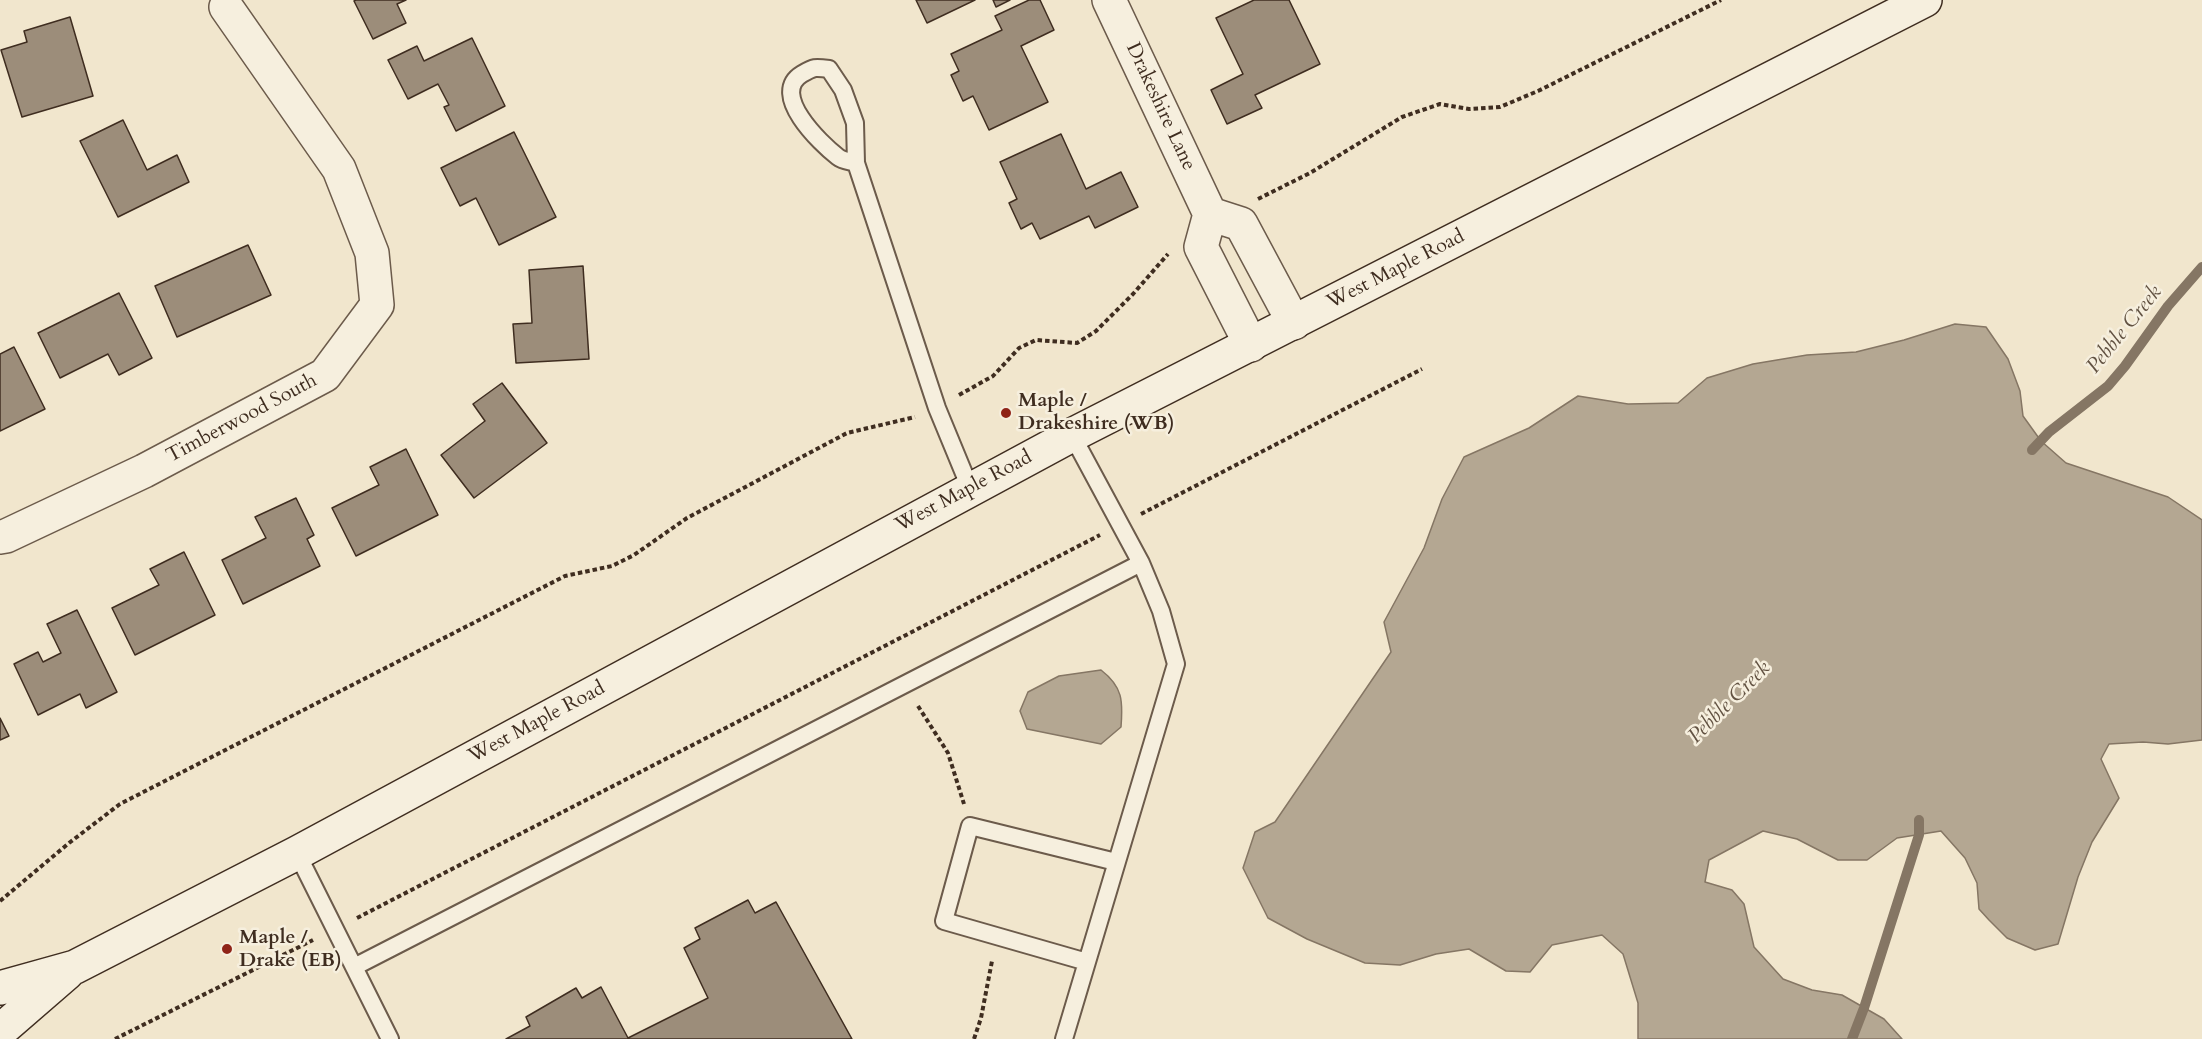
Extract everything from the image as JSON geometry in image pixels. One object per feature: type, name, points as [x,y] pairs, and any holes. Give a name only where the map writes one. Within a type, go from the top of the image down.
[{"type":"main road","name":"Drakeshire Lane","points":[[1109,0],[1210,214]]},
{"type":"main road","name":"West Maple Road","points":[[0,988],[75,966],[297,853],[970,488],[1925,0]]},
{"type":"main road","name":"Timberwood South","points":[[0,537],[144,471],[325,375],[377,305],[372,253],[339,169],[226,7]]},
{"type":"main road","points":[[1251,345],[1201,247],[1210,214],[1240,225],[1294,323]]},
{"type":"main road","name":"West Maple Road","points":[[0,1030],[75,966]]},
{"type":"lane","points":[[856,163],[840,159],[812,132],[793,106],[790,90],[798,76],[814,67],[829,69],[843,90],[855,123],[856,163],[937,408],[970,488]]},
{"type":"lane","points":[[1064,1039],[1176,664],[1161,610],[1141,563],[1072,435]]},
{"type":"lane","points":[[354,968],[1141,563]]},
{"type":"lane","points":[[1087,962],[944,921],[970,826],[1116,862]]},
{"type":"lane","points":[[297,853],[390,1039]]},
{"type":"path","points":[[1253,201],[1310,173],[1402,117],[1440,104],[1469,109],[1500,107],[1538,91],[1721,0]]},
{"type":"path","points":[[0,901],[120,804],[565,576],[612,566],[634,555],[687,518],[847,433],[908,420],[937,408],[993,376],[1019,348],[1036,339],[1077,343],[1096,331],[1133,294],[1174,247]]},
{"type":"path","points":[[115,1039],[334,929],[1422,369]]},
{"type":"path","points":[[908,683],[915,701],[948,753],[957,776],[970,826]]},
{"type":"path","points":[[974,1039],[990,979],[996,936]]},
{"type":"water","points":[[1955,324],[1986,327],[2008,359],[2020,391],[2023,416],[2041,441],[2066,463],[2168,497],[2202,520],[2202,740],[2168,744],[2143,742],[2109,744],[2101,759],[2119,798],[2092,842],[2078,877],[2058,944],[2035,950],[2007,938],[1979,909],[1977,883],[1965,858],[1941,831],[1897,838],[1867,860],[1838,860],[1797,839],[1763,831],[1709,860],[1705,882],[1732,890],[1744,904],[1754,947],[1783,979],[1812,990],[1842,995],[1884,1019],[1902,1039],[1638,1039],[1638,1003],[1623,954],[1602,935],[1552,945],[1530,972],[1506,971],[1469,949],[1436,954],[1400,965],[1365,963],[1307,939],[1268,918],[1243,868],[1255,832],[1275,822],[1391,652],[1384,622],[1424,548],[1442,499],[1464,457],[1529,428],[1578,396],[1628,404],[1678,403],[1707,378],[1753,364],[1807,355],[1856,352]]},
{"type":"water","points":[[1101,670],[1118,689],[1122,710],[1121,727],[1101,744],[1027,729],[1020,711],[1028,692],[1059,676]]},
{"type":"building","points":[[406,0],[397,4],[406,23],[373,39],[354,1]]},
{"type":"building","points":[[916,0],[975,0],[927,23]]},
{"type":"building","points":[[993,0],[1010,0],[996,7]]},
{"type":"building","points":[[1029,0],[1040,0],[1054,30],[1021,46],[1048,102],[989,130],[973,96],[963,101],[951,75],[959,71],[951,54],[1002,30],[995,16]]},
{"type":"building","points":[[1254,0],[1289,0],[1320,64],[1255,95],[1262,108],[1227,124],[1211,90],[1243,74],[1216,18]]},
{"type":"building","points":[[70,17],[93,96],[22,117],[1,50],[27,42],[24,31]]},
{"type":"building","points":[[472,38],[505,106],[456,131],[444,107],[449,105],[438,84],[408,99],[388,60],[417,46],[424,61]]},
{"type":"building","points":[[123,120],[147,170],[177,155],[189,182],[118,217],[80,141]]},
{"type":"building","points":[[514,132],[556,217],[499,245],[476,198],[460,206],[441,168]]},
{"type":"building","points":[[1061,134],[1086,189],[1121,172],[1138,207],[1095,228],[1089,216],[1040,239],[1032,223],[1021,229],[1009,203],[1017,199],[1000,162]]},
{"type":"building","points":[[248,245],[271,295],[177,337],[155,286]]},
{"type":"building","points":[[583,266],[589,359],[516,363],[513,324],[532,323],[529,270]]},
{"type":"building","points":[[119,293],[152,358],[119,375],[108,354],[60,378],[38,333]]},
{"type":"building","points":[[14,347],[45,409],[0,431],[0,354]]},
{"type":"building","points":[[502,383],[547,443],[474,498],[441,455],[485,421],[473,404]]},
{"type":"building","points":[[406,449],[438,515],[356,556],[332,508],[379,485],[370,467]]},
{"type":"building","points":[[296,498],[314,535],[307,539],[320,566],[243,604],[222,560],[266,538],[255,517]]},
{"type":"building","points":[[184,552],[215,615],[135,655],[112,608],[159,585],[150,569]]},
{"type":"building","points":[[77,610],[117,692],[86,708],[80,694],[38,715],[14,664],[38,652],[43,662],[61,653],[47,624]]},
{"type":"building","points":[[0,718],[9,736],[0,740]]},
{"type":"building","points":[[748,900],[755,913],[776,902],[852,1039],[506,1039],[530,1026],[526,1017],[576,988],[582,998],[601,987],[628,1038],[708,998],[684,948],[700,939],[695,928]]},
{"type":"waterway","name":"Pebble Creek","points":[[2032,450],[2049,432],[2108,386],[2168,306],[2202,267]]},
{"type":"waterway","name":"Pebble Creek","points":[[1852,1039],[1919,835],[1919,820]]},
{"type":"place","name":"Maple / Drakeshire (WB)","points":[[1006,413]]},
{"type":"place","name":"Maple / Drake (EB)","points":[[227,949]]}]
